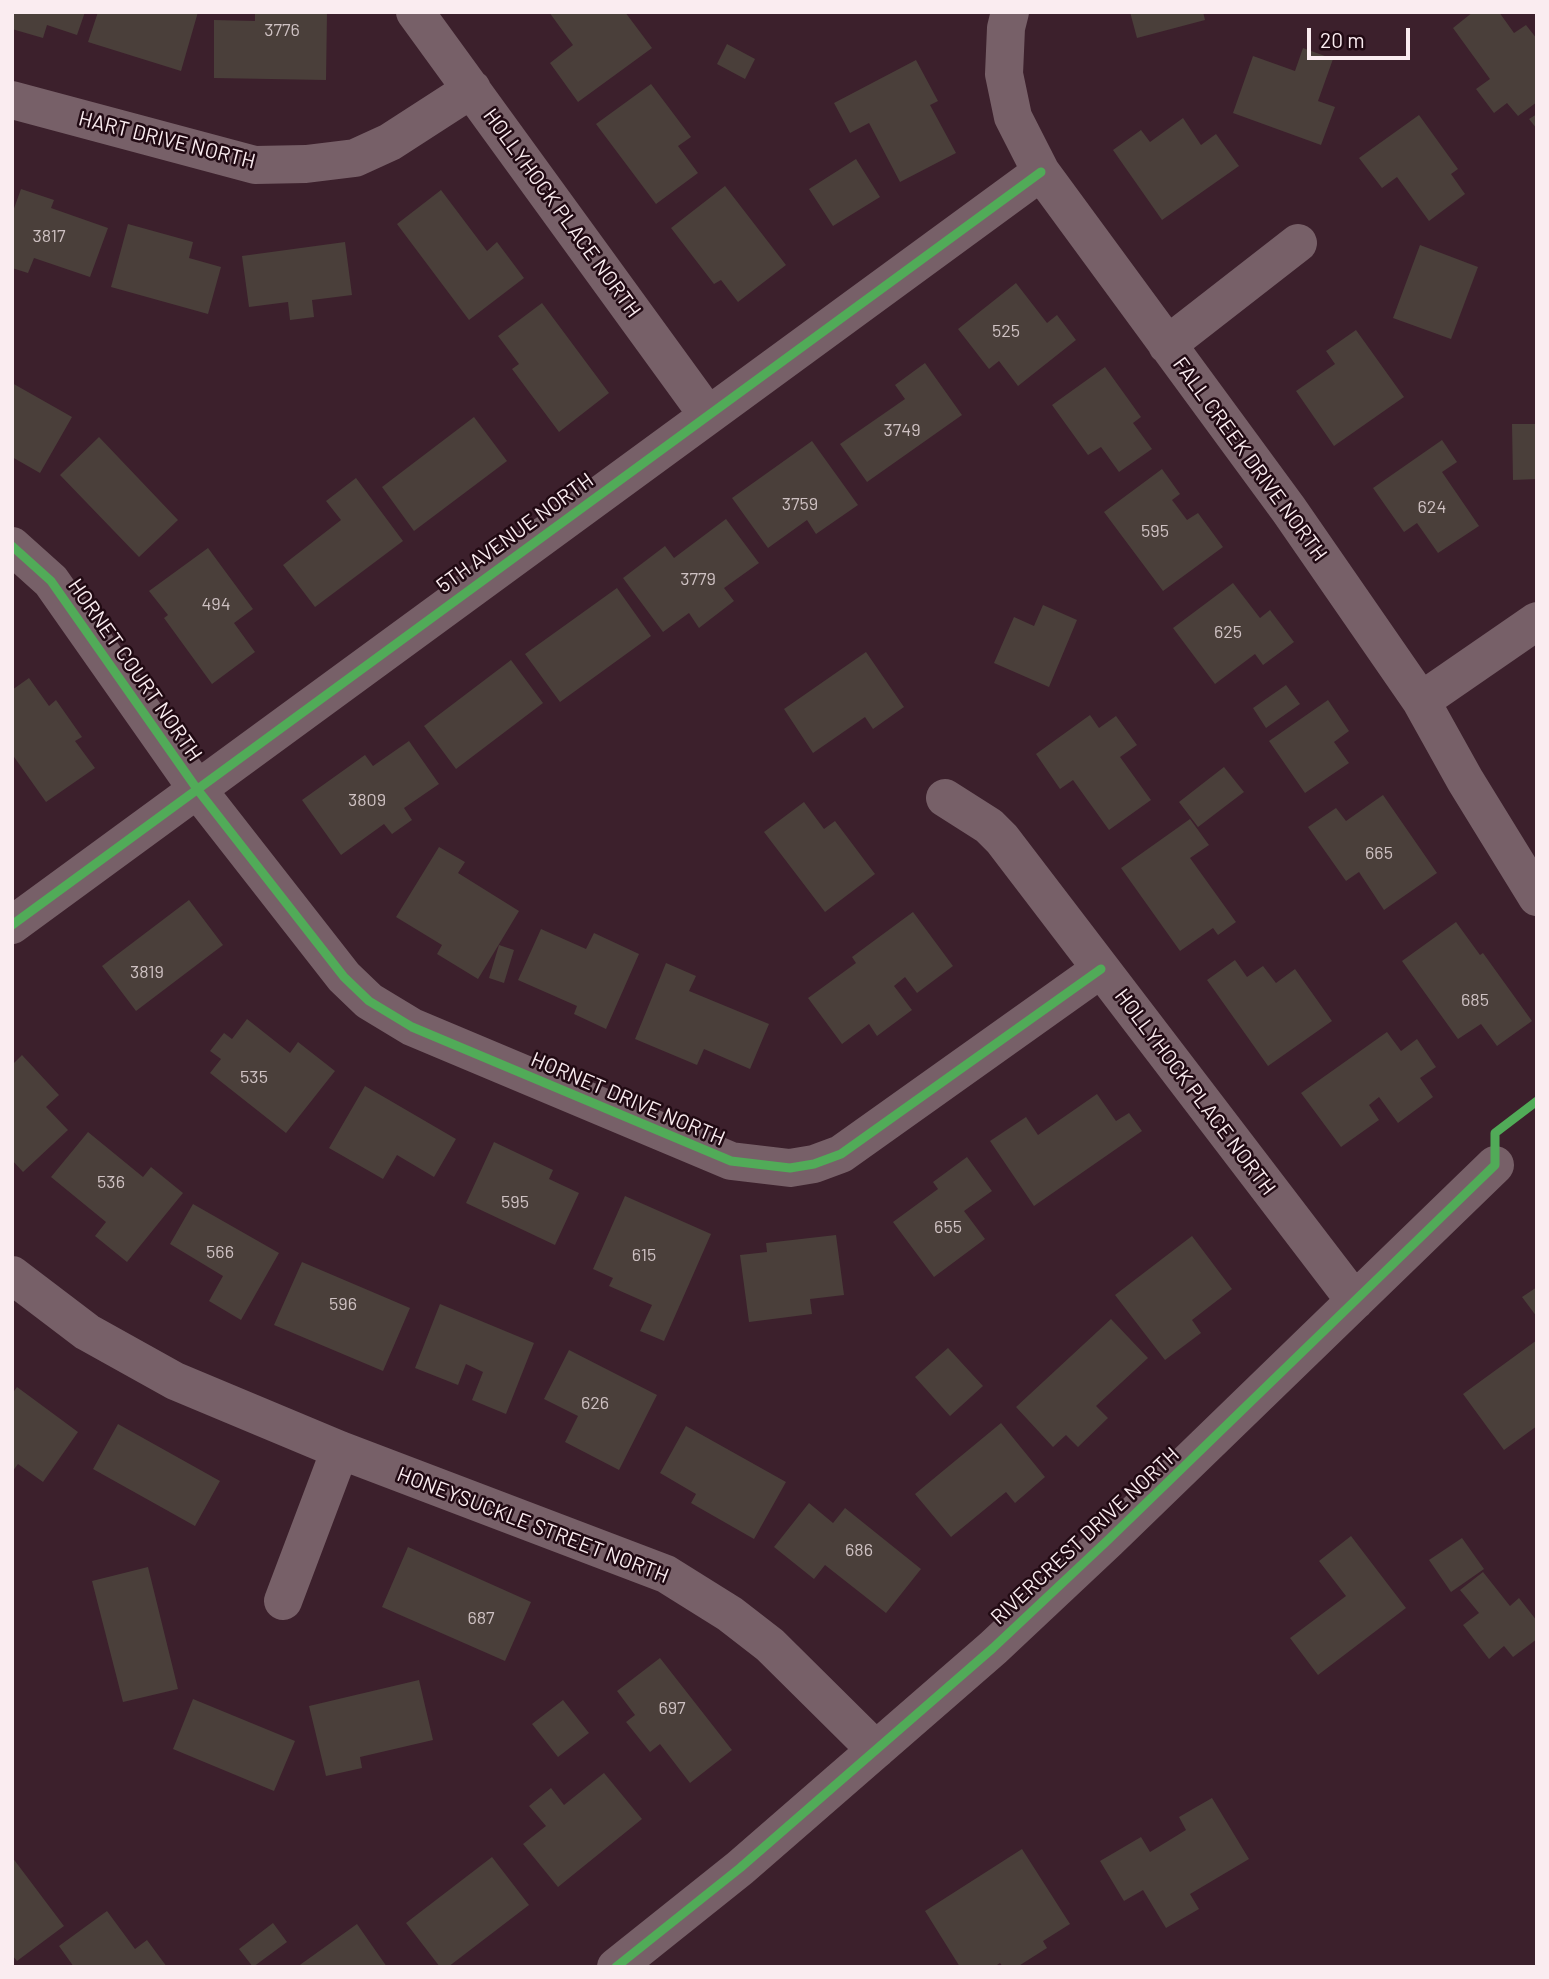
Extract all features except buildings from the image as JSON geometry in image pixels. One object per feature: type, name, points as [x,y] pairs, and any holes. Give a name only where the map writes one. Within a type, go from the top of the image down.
[{"type":"street","name":"HOLLYHOCK PLACE NORTH","points":[[415,12],[707,414]]},
{"type":"street","name":"FALL CREEK DRIVE NORTH","points":[[1010,12],[1006,28],[1004,74],[1013,117],[1041,172],[1289,510],[1422,701],[1465,780],[1537,897]]},
{"type":"street","name":"HART DRIVE NORTH","points":[[12,100],[255,164],[306,164],[355,158],[367,153],[428,119],[472,89]]},
{"type":"street","name":"5TH AVENUE NORTH","points":[[12,925],[1041,172]]},
{"type":"street","points":[[1167,345],[1298,243]]},
{"type":"street","name":"HORNET COURT NORTH","points":[[12,545],[51,581],[73,610],[197,789]]},
{"type":"street","points":[[1422,701],[1537,621]]},
{"type":"street","name":"HORNET DRIVE NORTH","points":[[197,789],[344,977],[385,1013],[412,1027],[731,1161],[790,1168],[841,1154],[1101,969]]},
{"type":"street","name":"HOLLYHOCK PLACE NORTH","points":[[945,798],[996,831],[1355,1301]]},
{"type":"street","name":"RIVERCREST DRIVE NORTH","points":[[616,1967],[740,1868],[876,1750],[1108,1541],[1494,1166]]},
{"type":"street","name":"HONEYSUCKLE STREET NORTH","points":[[12,1275],[87,1332],[175,1381],[340,1450],[666,1574],[730,1614],[770,1645],[876,1750]]},
{"type":"street","points":[[283,1601],[340,1450]]},
{"type":"cycle path","points":[[12,925],[1041,172]]},
{"type":"cycle path","points":[[12,546],[51,581],[197,789],[344,977],[369,1001],[412,1027],[731,1161],[790,1168],[814,1164],[841,1154],[1101,969]]},
{"type":"cycle path","points":[[616,1967],[740,1868],[993,1648],[1108,1540],[1495,1165],[1495,1133],[1537,1101]]}]
